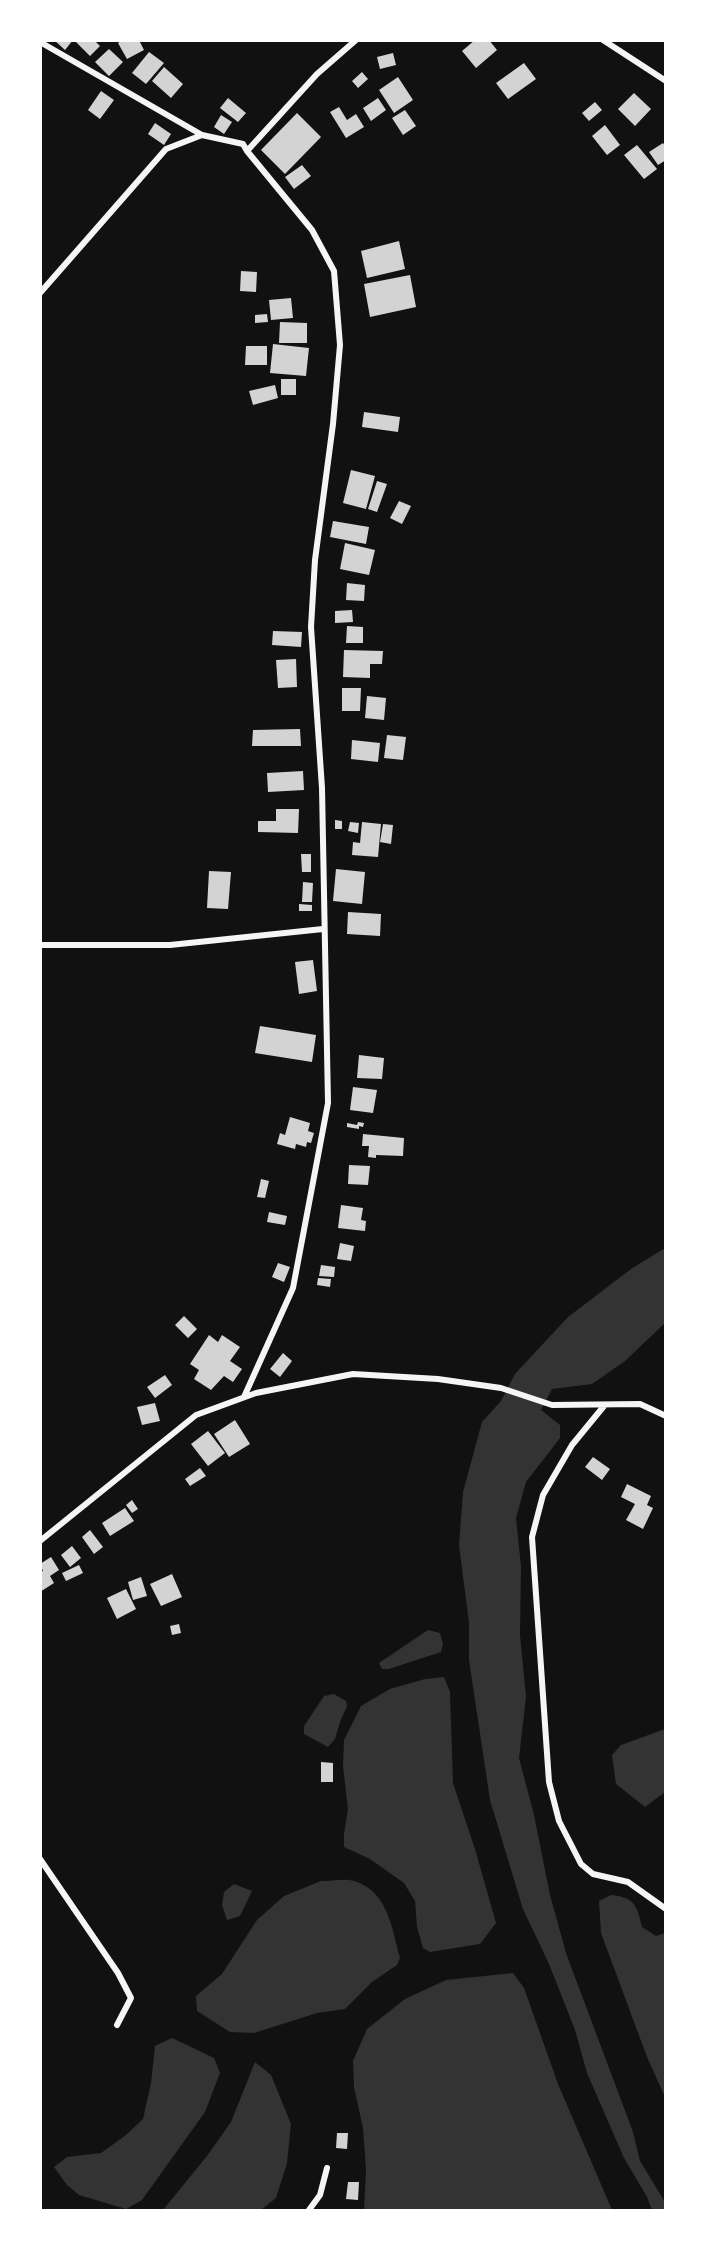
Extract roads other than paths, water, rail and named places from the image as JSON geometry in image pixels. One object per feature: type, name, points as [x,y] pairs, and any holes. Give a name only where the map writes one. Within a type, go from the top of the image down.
[{"type":"street","points":[[247,151],[317,74],[356,40]]},
{"type":"street","points":[[603,40],[666,81]]},
{"type":"street","points":[[40,42],[202,135],[243,144],[312,230],[334,271],[340,345],[333,424],[315,560],[310,627],[322,788],[328,1103],[293,1288],[244,1397]]},
{"type":"street","points":[[40,293],[166,149],[202,135]]},
{"type":"street","points":[[40,945],[170,945],[323,929]]},
{"type":"street","points":[[40,1541],[196,1415],[256,1393],[353,1374],[438,1379],[501,1388],[552,1405],[640,1404],[666,1416]]},
{"type":"street","points":[[604,1406],[572,1445],[543,1496],[532,1537],[549,1782],[559,1821],[581,1864],[593,1874],[628,1882],[666,1909]]},
{"type":"street","points":[[40,1859],[118,1973],[131,1998],[117,2025]]},
{"type":"street","points":[[309,2211],[320,2195],[327,2168]]}]
